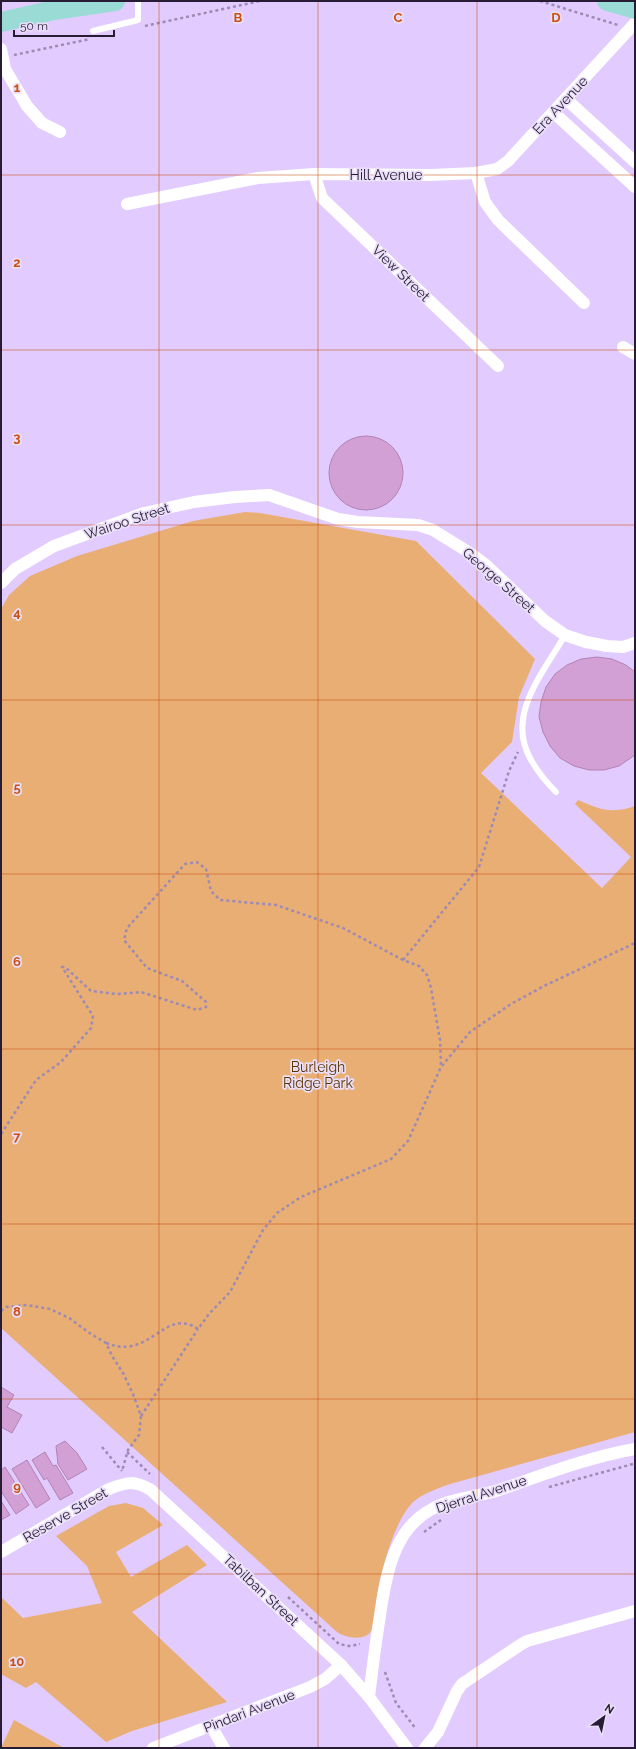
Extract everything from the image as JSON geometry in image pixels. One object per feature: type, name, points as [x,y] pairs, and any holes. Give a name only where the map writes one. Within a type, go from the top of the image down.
[{"type":"main road","points":[[1,22],[54,10],[115,1]]},
{"type":"main road","points":[[607,1],[635,9]]},
{"type":"street","name":"Era Avenue","points":[[476,173],[490,171],[504,165],[635,23]]},
{"type":"street","points":[[1,49],[5,69],[27,106],[42,123],[60,132]]},
{"type":"street","points":[[566,99],[635,162]]},
{"type":"street","points":[[553,112],[635,187]]},
{"type":"street","points":[[476,173],[485,202],[498,220],[584,303]]},
{"type":"street","name":"Hill Avenue","points":[[127,204],[258,178],[314,174],[430,175],[476,173]]},
{"type":"street","name":"View Street","points":[[314,174],[322,198],[498,366]]},
{"type":"street","points":[[623,347],[635,354]]},
{"type":"street","name":"Wairoo Street","points":[[1,583],[15,569],[54,546],[144,513],[194,502],[235,496],[270,495],[290,501]]},
{"type":"street","name":"George Street","points":[[290,501],[325,516],[338,519],[358,522],[418,526],[433,530],[486,565],[544,621],[565,635],[586,642],[607,646],[623,647],[635,643]]},
{"type":"street","name":"Djerral Avenue","points":[[369,1697],[384,1592],[392,1559],[402,1537],[421,1516],[432,1508],[482,1495],[619,1452],[635,1450]]},
{"type":"street","name":"Tabilban Street","points":[[132,1482],[142,1484],[151,1490],[341,1665],[369,1697],[407,1748]]},
{"type":"street","name":"Reserve Street","points":[[1,1552],[109,1489],[120,1484],[132,1482]]},
{"type":"street","points":[[426,1748],[438,1732],[457,1691],[462,1684],[520,1645],[527,1641],[635,1611]]},
{"type":"street","name":"Pindari Avenue","points":[[153,1748],[310,1687],[325,1679],[341,1665]]},
{"type":"street","points":[[211,1726],[224,1748]]},
{"type":"lane","points":[[93,31],[138,20],[138,1]]},
{"type":"lane","points":[[556,792],[540,775],[529,758],[523,740],[522,718],[538,678],[551,661],[565,635]]},
{"type":"path","points":[[540,1],[618,25]]},
{"type":"path","points":[[402,960],[479,867],[509,771],[523,740]]},
{"type":"path","points":[[1,1134],[36,1080],[61,1062],[91,1028],[93,1016],[62,967],[65,967],[91,991],[117,994],[141,992],[197,1010],[206,1006],[206,1002],[182,981],[147,968],[124,940],[127,928],[185,864],[197,862],[206,869],[211,891],[220,900],[276,905],[343,928],[402,960],[419,966],[427,975],[436,1015],[441,1068]]},
{"type":"path","points":[[141,1416],[198,1329],[209,1314],[230,1292],[263,1230],[277,1213],[301,1196],[391,1159],[408,1141],[441,1068],[470,1032],[511,1004],[544,986],[635,943]]},
{"type":"path","points":[[1,1311],[6,1307],[27,1305],[50,1309],[69,1318],[106,1343],[119,1347],[131,1346],[148,1340],[174,1324],[182,1322],[189,1323],[198,1329]]},
{"type":"path","points":[[106,1343],[123,1373],[141,1416],[139,1435],[127,1452],[122,1471]]},
{"type":"path","points":[[102,1447],[132,1482]]},
{"type":"path","points":[[127,1452],[146,1470]]},
{"type":"path","points":[[544,1489],[635,1463]]},
{"type":"path","points":[[420,1536],[446,1518]]},
{"type":"path","points":[[384,1668],[396,1703],[416,1729]]},
{"type":"green space","name":"Burleigh Ridge Park","points":[[245,512],[260,513],[416,541],[535,659],[519,697],[512,742],[481,773],[602,888],[631,857],[575,804],[578,800],[606,810],[619,810],[635,806],[635,1432],[450,1484],[429,1492],[417,1499],[409,1506],[402,1517],[391,1543],[382,1572],[372,1629],[366,1636],[356,1638],[337,1632],[1,1328],[1,609],[9,595],[30,576],[77,556],[193,521]]},
{"type":"green space","points":[[126,1503],[143,1508],[163,1525],[116,1552],[131,1577],[187,1545],[207,1565],[132,1612],[227,1702],[132,1731],[106,1742],[36,1682],[26,1688],[1,1674],[1,1597],[23,1618],[102,1603],[87,1566],[56,1536],[109,1506]]},
{"type":"green space","points":[[14,1720],[64,1748],[1,1748]]},
{"type":"building","points":[[359,436],[373,436],[387,442],[397,452],[403,466],[401,487],[397,494],[387,504],[373,510],[359,510],[345,504],[335,494],[329,480],[329,466],[335,452],[345,442]]},
{"type":"building","points":[[597,657],[612,659],[626,665],[635,672],[635,755],[619,766],[604,770],[589,770],[574,766],[560,758],[550,746],[543,732],[539,717],[541,702],[546,687],[555,674],[567,665],[581,659]]},
{"type":"building","points":[[1,1387],[14,1395],[7,1407],[22,1415],[12,1433],[1,1427]]},
{"type":"building","points":[[65,1441],[77,1453],[87,1469],[68,1480],[58,1464],[56,1446]]},
{"type":"building","points":[[45,1452],[53,1466],[56,1465],[73,1493],[60,1500],[47,1478],[44,1480],[32,1460]]},
{"type":"building","points":[[27,1460],[50,1499],[36,1508],[12,1469]]},
{"type":"building","points":[[5,1467],[29,1505],[16,1514],[1,1491],[1,1470]]},
{"type":"building","points":[[1,1501],[10,1515],[1,1520]]}]
